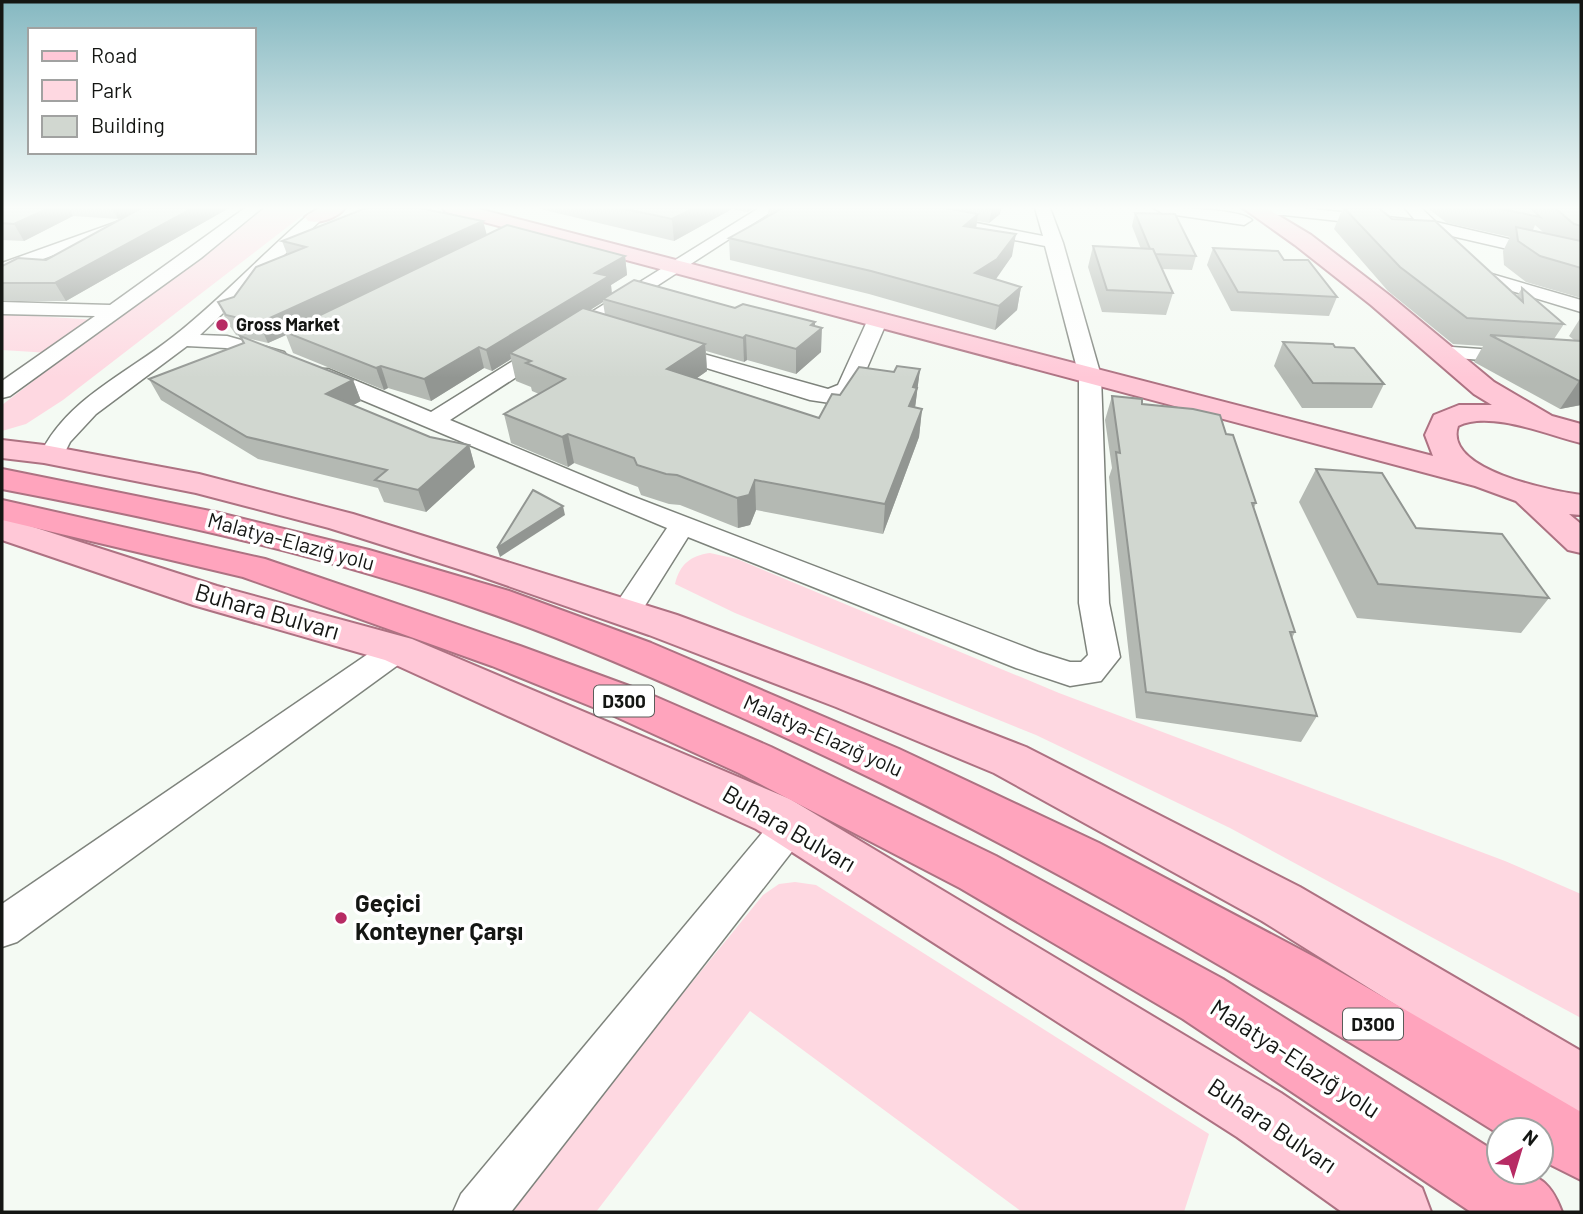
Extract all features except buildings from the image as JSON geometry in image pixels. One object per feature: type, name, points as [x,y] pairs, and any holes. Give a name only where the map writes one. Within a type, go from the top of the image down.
[{"type":"highway","name":"Malatya-Elazığ yolu","points":[[2,478],[122,500],[279,536],[451,586],[552,621],[705,683],[1009,822],[1282,972],[1581,1148]]},
{"type":"highway","name":"Malatya-Elazığ yolu","points":[[2,510],[252,567],[625,702],[755,760],[978,872],[1203,999],[1529,1212]]},
{"type":"main road","points":[[671,265],[1484,479],[1529,496],[1581,505]]},
{"type":"main road","points":[[1314,265],[1449,407]]},
{"type":"main road","points":[[1334,265],[1484,388],[1539,420]]},
{"type":"main road","points":[[1449,407],[1441,444],[1450,455],[1484,479]]},
{"type":"main road","points":[[1305,433],[1385,436],[1449,407],[1539,420],[1581,434]]},
{"type":"main road","points":[[2,449],[52,455],[200,484],[341,522],[484,565],[625,612],[851,696],[1010,760],[1281,904],[1581,1085]]},
{"type":"main road","points":[[1529,496],[1581,542]]},
{"type":"main road","points":[[2,528],[82,552]]},
{"type":"main road","points":[[2,543],[82,552]]},
{"type":"main road","name":"Buhara Bulvarı","points":[[82,552],[206,596],[398,649],[774,814],[1259,1115],[1398,1212]]},
{"type":"street","points":[[2,391],[180,265]]},
{"type":"street","points":[[52,455],[55,443],[77,418],[182,340],[261,265]]},
{"type":"street","points":[[182,340],[227,342],[271,353],[682,525],[1027,660],[1070,674],[1090,673],[1104,657],[1094,603],[1090,376],[1061,265]]},
{"type":"street","points":[[433,421],[676,266]]},
{"type":"street","points":[[1519,306],[1483,274],[1581,306]]},
{"type":"street","points":[[2,308],[113,311]]},
{"type":"street","points":[[651,345],[810,393],[830,396],[847,389],[877,319]]},
{"type":"street","points":[[584,325],[611,333]]},
{"type":"street","points":[[271,353],[295,341]]},
{"type":"street","points":[[1560,343],[1581,361]]},
{"type":"street","points":[[1438,352],[1581,361]]},
{"type":"street","points":[[625,612],[682,525]]},
{"type":"street","points":[[2,928],[398,649]]},
{"type":"street","points":[[479,1212],[790,825]]},
{"type":"green space","points":[[185,265],[239,265],[63,400],[26,424],[2,431],[2,405]]},
{"type":"green space","points":[[2,314],[98,320],[50,353],[2,350]]},
{"type":"green space","points":[[710,553],[737,559],[1059,693],[1505,861],[1581,894],[1581,1018],[1230,828],[1036,735],[735,613],[675,584],[687,562]]},
{"type":"green space","points":[[795,882],[816,885],[1209,1134],[1184,1212],[1022,1212],[750,1011],[596,1212],[505,1212],[763,895],[779,884]]},
{"type":"place","name":"Gross Market","points":[[222,325]]},
{"type":"place","name":"Geçici Konteyner Çarşı","points":[[341,918]]}]
